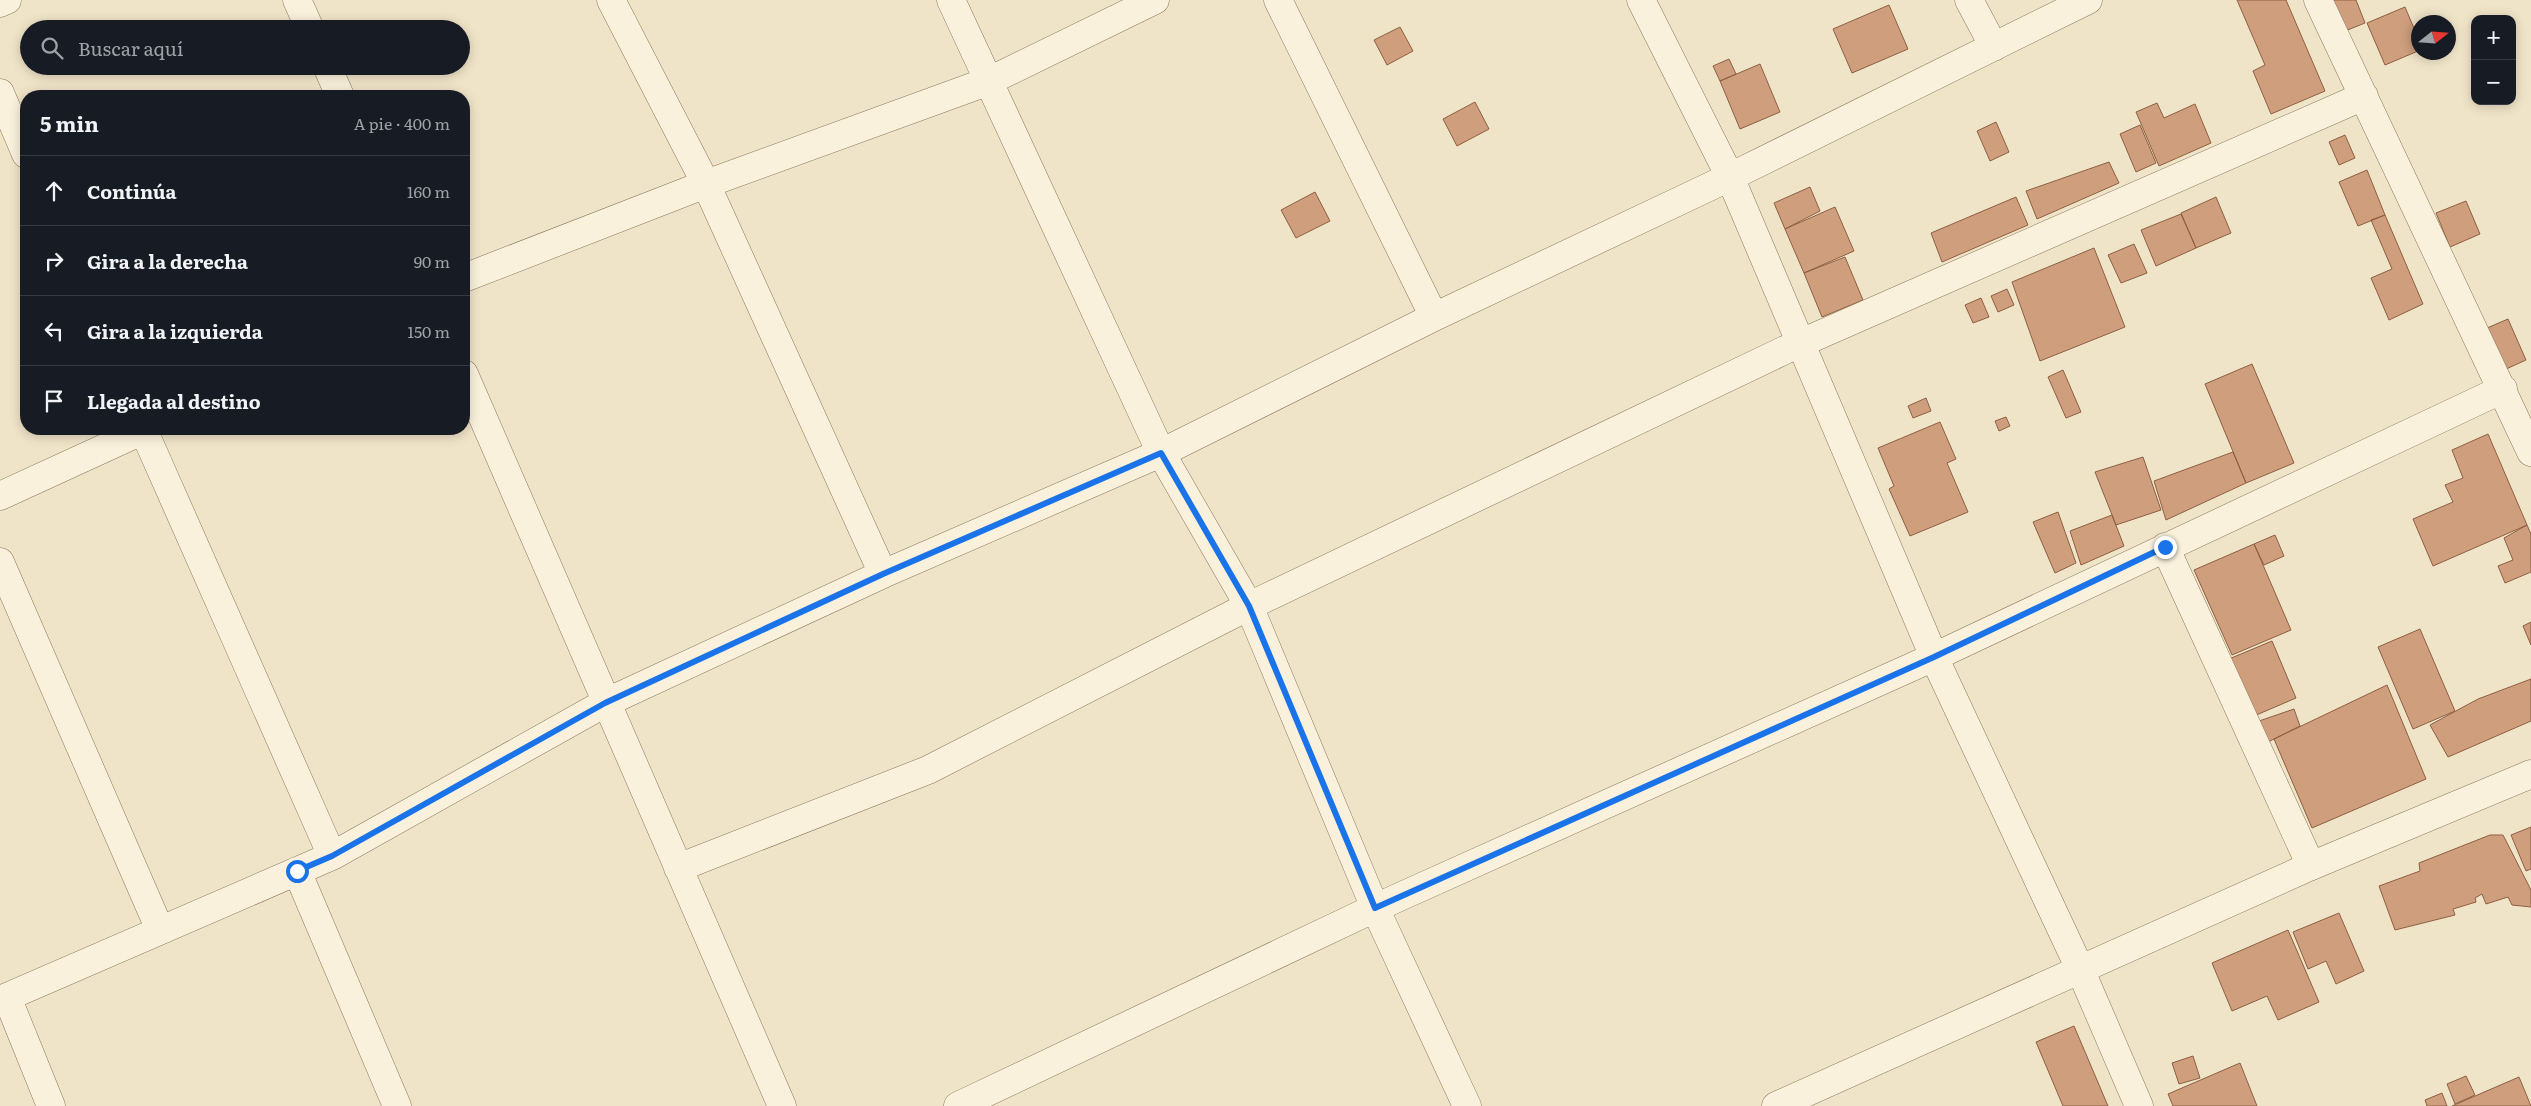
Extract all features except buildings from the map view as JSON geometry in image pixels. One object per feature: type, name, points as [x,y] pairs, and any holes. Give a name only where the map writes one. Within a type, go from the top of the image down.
[{"type":"street","points":[[0,3],[7,0]]},
{"type":"street","points":[[297,0],[306,20]]},
{"type":"street","points":[[611,0],[706,184],[883,574]]},
{"type":"street","points":[[950,0],[1161,453],[1249,606],[1375,908],[1466,1106]]},
{"type":"street","points":[[470,276],[706,184],[989,81],[1155,0]]},
{"type":"street","points":[[1278,0],[1434,317]]},
{"type":"street","points":[[1641,0],[1730,177],[1934,657],[2080,970],[2139,1106]]},
{"type":"street","points":[[1969,0],[1994,47]]},
{"type":"street","points":[[51,1106],[3,999],[332,856],[605,703],[883,574],[1161,453],[1434,317],[1730,177],[2088,0]]},
{"type":"street","points":[[2318,0],[2503,389],[2531,452]]},
{"type":"street","points":[[331,75],[337,90]]},
{"type":"street","points":[[0,93],[20,140]]},
{"type":"street","points":[[678,868],[928,770],[1249,606],[1800,344],[2364,96]]},
{"type":"street","points":[[470,388],[605,703],[782,1106]]},
{"type":"street","points":[[958,1106],[1375,908],[1934,657],[2503,389]]},
{"type":"street","points":[[0,496],[131,435]]},
{"type":"street","points":[[147,435],[332,856]]},
{"type":"street","points":[[2165,547],[2311,866]]},
{"type":"street","points":[[0,562],[160,930]]},
{"type":"street","points":[[1776,1106],[2311,866],[2531,774]]},
{"type":"street","points":[[297,871],[397,1106]]},
{"type":"route","points":[[297,871],[332,856],[605,703],[883,574],[1161,453],[1249,606],[1375,908],[1934,657],[2165,547]]}]
